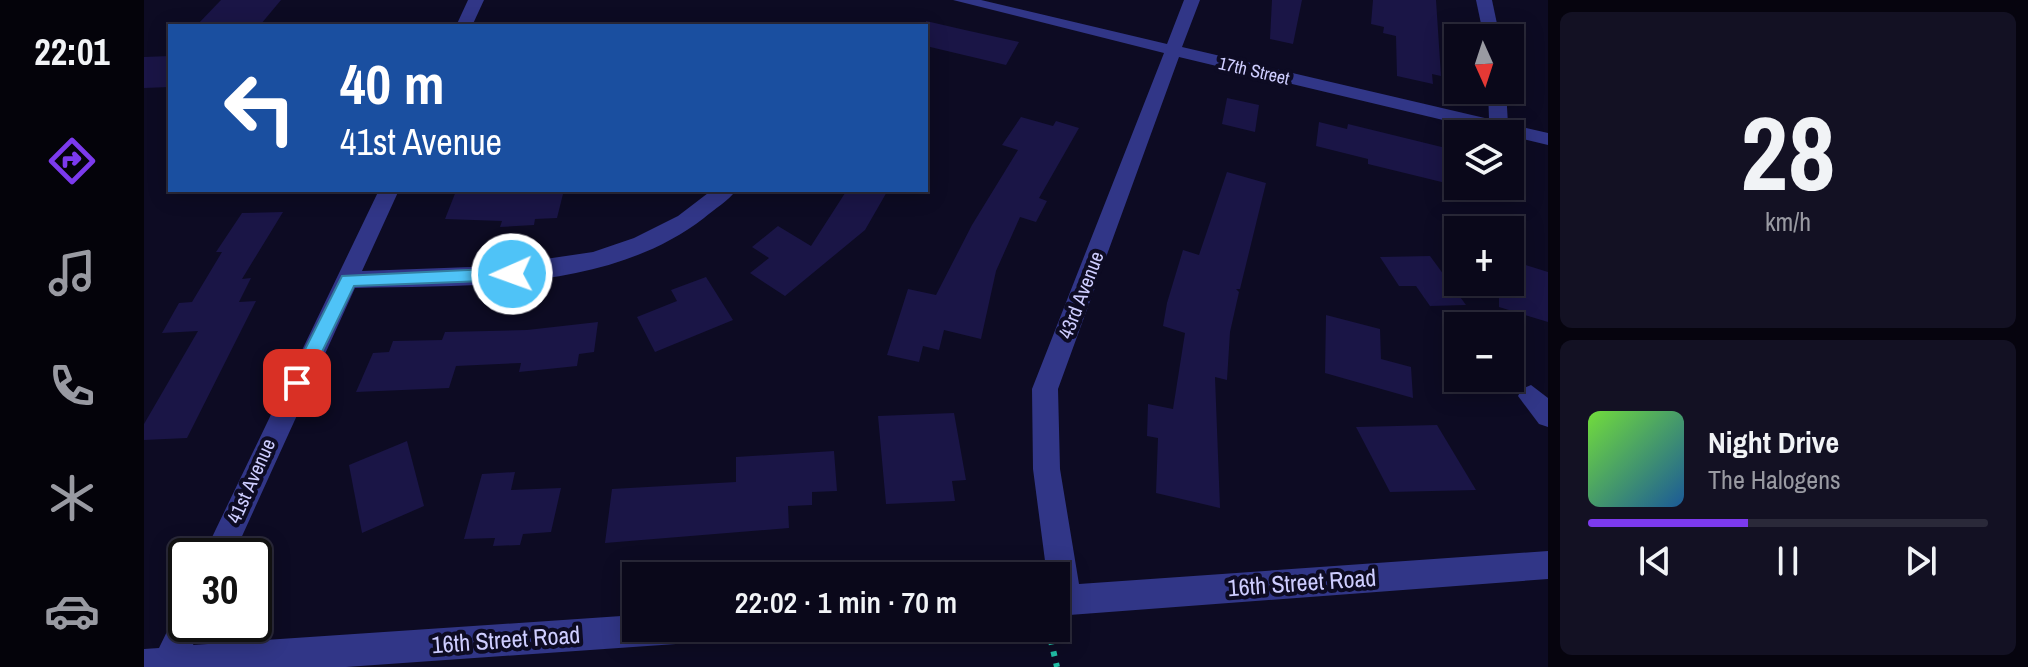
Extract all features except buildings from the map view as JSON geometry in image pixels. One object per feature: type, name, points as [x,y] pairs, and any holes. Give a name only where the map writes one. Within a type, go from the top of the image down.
[{"type":"street","points":[[465,24],[476,0]]},
{"type":"street","name":"17th Street","points":[[961,0],[1465,120]]},
{"type":"street","name":"43rd Avenue","points":[[1056,562],[1042,441],[1045,389],[1175,52],[1192,0]]},
{"type":"street","points":[[1484,0],[1489,24]]},
{"type":"street","name":"17th Street","points":[[1524,134],[1548,139]]},
{"type":"street","name":"41st Avenue","points":[[226,538],[388,192]]},
{"type":"street","points":[[348,280],[562,270],[634,247],[678,226],[723,192]]},
{"type":"street","points":[[1531,396],[1548,416]]},
{"type":"street","name":"16th Street Road","points":[[1070,600],[1548,565]]},
{"type":"street","name":"16th Street Road","points":[[157,664],[622,632]]},
{"type":"street","points":[[157,664],[174,642]]},
{"type":"path","points":[[1051,642],[1057,667]]},
{"type":"route","points":[[297,383],[348,280],[512,274]]}]
